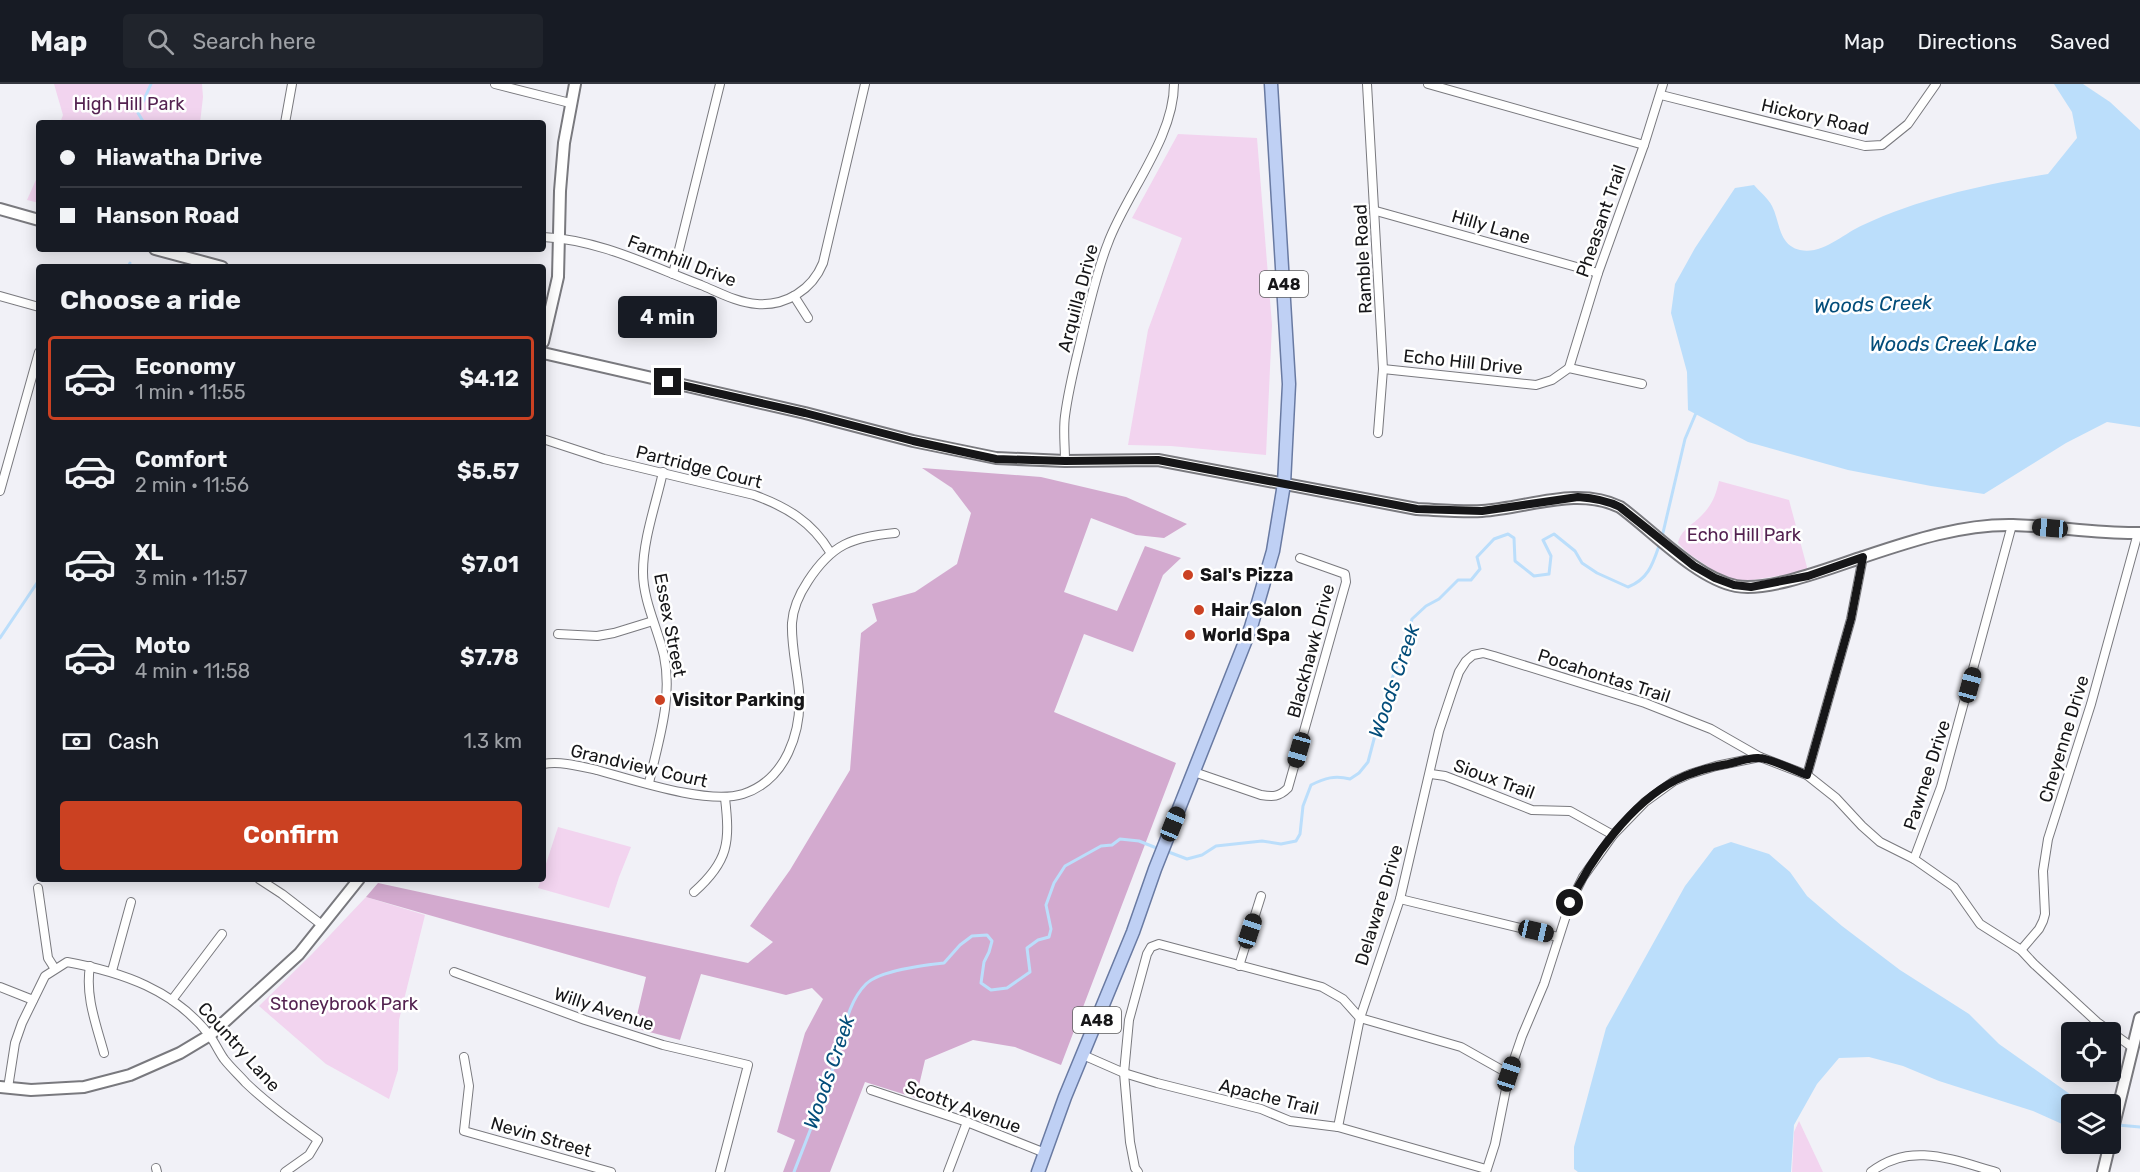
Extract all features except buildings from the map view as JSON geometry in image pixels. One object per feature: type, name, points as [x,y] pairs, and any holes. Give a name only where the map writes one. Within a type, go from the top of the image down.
[{"type":"main road","name":"A48","points":[[1038,1172],[1251,627],[1273,551],[1284,484],[1289,384],[1271,84]]},
{"type":"street","points":[[286,120],[292,84]]},
{"type":"street","points":[[495,84],[570,103]]},
{"type":"street","points":[[546,329],[558,277],[560,191],[570,103],[575,84]]},
{"type":"street","points":[[673,274],[720,84]]},
{"type":"street","points":[[808,318],[794,296],[812,281],[823,263],[866,84]]},
{"type":"street","name":"Arquilla Drive","points":[[1065,461],[1065,418],[1069,389],[1097,272],[1108,241],[1166,125],[1174,97],[1174,84]]},
{"type":"street","name":"Ramble Road","points":[[1367,84],[1376,211],[1383,369],[1378,433]]},
{"type":"street","points":[[1428,84],[1644,145]]},
{"type":"street","name":"Pheasant Trail","points":[[1569,368],[1598,273],[1644,145],[1663,84]]},
{"type":"street","name":"Hickory Road","points":[[1661,94],[1865,146],[1882,145],[1908,124],[1936,84]]},
{"type":"street","points":[[0,209],[36,219]]},
{"type":"street","name":"Hilly Lane","points":[[1376,211],[1598,273]]},
{"type":"street","name":"Farmhill Drive","points":[[546,237],[573,239],[608,249],[751,303],[783,302],[794,296]]},
{"type":"street","points":[[166,252],[211,264]]},
{"type":"street","points":[[0,296],[36,305]]},
{"type":"street","points":[[546,354],[996,459],[1158,460],[1417,509],[1482,511],[1578,497],[1592,498],[1620,507],[1682,556],[1715,578],[1734,585],[1751,587],[1808,576],[1948,531],[2012,525],[2088,532],[2139,533]]},
{"type":"street","points":[[0,491],[36,363]]},
{"type":"street","points":[[1569,368],[1642,384]]},
{"type":"street","name":"Echo Hill Drive","points":[[1383,369],[1536,385],[1552,380],[1569,368]]},
{"type":"street","name":"Partridge Court","points":[[546,440],[604,459],[754,495],[775,503],[810,525],[830,552]]},
{"type":"street","name":"Essex Street","points":[[649,783],[667,696],[664,656],[653,621],[643,572],[646,543],[663,472]]},
{"type":"street","name":"Pawnee Drive","points":[[1914,860],[1941,787],[2012,525]]},
{"type":"street","name":"Grandview Court","points":[[546,764],[569,764],[703,796],[725,798],[751,791],[768,780],[782,765],[791,747],[799,709],[792,625],[793,615],[805,585],[830,552],[855,540],[895,532]]},
{"type":"street","name":"Cheyenne Drive","points":[[2021,950],[2039,929],[2045,914],[2043,871],[2048,839],[2091,704],[2139,533]]},
{"type":"street","points":[[1807,775],[1851,619],[1863,557]]},
{"type":"street","name":"Blackhawk Drive","points":[[1194,772],[1272,797],[1281,795],[1288,788],[1346,582],[1345,574],[1300,558]]},
{"type":"street","points":[[558,634],[597,636],[653,621]]},
{"type":"street","name":"Pocahontas Trail","points":[[1452,692],[1459,672],[1466,661],[1473,655],[1483,653],[1656,708],[1711,729],[1760,758],[1807,775],[1836,798],[1880,842],[1914,860],[1954,887],[1980,924],[2021,950],[2097,1022],[2132,1047]]},
{"type":"street","name":"Delaware Drive","points":[[1338,1127],[1360,1018],[1400,899],[1440,731],[1452,692]]},
{"type":"street","points":[[1486,1171],[1495,1144],[1509,1074],[1553,959],[1558,937],[1583,877],[1614,835],[1645,802],[1674,781],[1716,766],[1760,758]]},
{"type":"street","name":"Sioux Trail","points":[[1431,774],[1445,776],[1532,810],[1570,811],[1614,835]]},
{"type":"street","points":[[694,892],[716,870],[725,850],[728,836],[725,798]]},
{"type":"street","points":[[264,882],[322,926]]},
{"type":"street","points":[[38,888],[48,958],[55,969],[45,976],[33,1000],[15,1043],[4,1088],[84,1087],[130,1075],[180,1053],[210,1035],[299,954],[357,882]]},
{"type":"street","points":[[1239,966],[1261,896]]},
{"type":"street","points":[[1400,899],[1558,937]]},
{"type":"street","points":[[112,971],[131,902]]},
{"type":"street","points":[[172,1000],[222,934]]},
{"type":"street","points":[[1136,1171],[1126,1109],[1124,1073],[1129,1020],[1151,947],[1165,945],[1328,990],[1350,1005],[1360,1018],[1461,1047],[1509,1074]]},
{"type":"street","name":"Country Lane","points":[[55,969],[67,962],[112,971],[141,982],[185,1010],[210,1035],[224,1059],[266,1102],[318,1140],[309,1155],[285,1172]]},
{"type":"street","points":[[90,966],[87,980],[89,997],[104,1053]]},
{"type":"street","name":"Willy Avenue","points":[[454,972],[585,1020],[663,1045],[748,1065],[720,1172]]},
{"type":"street","points":[[0,987],[33,1000]]},
{"type":"street","points":[[2121,1096],[2140,1018]]},
{"type":"street","name":"Apache Trail","points":[[1083,1055],[1124,1073],[1261,1109],[1290,1121],[1338,1127],[1486,1171]]},
{"type":"street","name":"Nevin Street","points":[[464,1058],[469,1086],[464,1131],[611,1172]]},
{"type":"street","name":"Scotty Avenue","points":[[871,1090],[967,1122],[1045,1153]]},
{"type":"street","points":[[948,1172],[967,1122]]},
{"type":"street","points":[[1871,1172],[1887,1162],[1909,1155],[1924,1154],[1996,1172]]},
{"type":"street","points":[[2103,1172],[2108,1154]]},
{"type":"green space","name":"High Hill Park","points":[[54,84],[202,84],[200,120],[61,120],[63,115]]},
{"type":"green space","points":[[1178,134],[1257,138],[1272,325],[1266,455],[1171,446],[1128,445],[1148,330],[1182,238],[1132,218]]},
{"type":"green space","points":[[36,180],[36,202],[27,200]]},
{"type":"green space","name":"Echo Hill Park","points":[[1719,481],[1789,500],[1808,571],[1741,582],[1714,571],[1678,543],[1685,531],[1708,507]]},
{"type":"green space","points":[[558,827],[631,847],[609,908],[538,888],[540,882],[546,882],[546,864]]},
{"type":"green space","name":"Stoneybrook Park","points":[[366,897],[425,915],[399,1020],[398,1070],[389,1099],[326,1064],[259,1006]]},
{"type":"green space","points":[[1799,1121],[1823,1172],[1792,1172],[1794,1132]]},
{"type":"shaded area","points":[[922,468],[1041,477],[1126,497],[1187,524],[1164,538],[1136,535],[1091,518],[1064,592],[1117,611],[1145,546],[1181,558],[1163,575],[1133,652],[1084,634],[1054,712],[1176,763],[1061,1065],[1015,1047],[973,1040],[925,1060],[916,1098],[865,1082],[830,1172],[783,1172],[795,1140],[777,1132],[805,1033],[823,999],[812,988],[786,995],[701,974],[680,1040],[634,1028],[646,977],[366,897],[378,883],[748,963],[773,942],[750,926],[790,870],[850,770],[861,633],[877,621],[872,604],[915,592],[957,564],[971,513],[952,488]]},
{"type":"water","name":"Woods Creek Lake","points":[[2054,84],[2083,84],[2110,102],[2140,130],[2140,427],[2107,422],[2066,443],[1984,494],[1848,470],[1748,442],[1688,410],[1687,372],[1671,313],[1675,284],[1695,248],[1735,188],[1754,185],[1772,206],[1787,243],[1800,250],[1809,251],[1825,246],[1885,215],[1908,207],[1978,187],[2048,174],[2077,138],[2072,112]]},
{"type":"water","points":[[1731,842],[1769,854],[1790,872],[1807,896],[1842,926],[1900,970],[1969,1014],[1999,1044],[2070,1094],[2061,1094],[2061,1124],[2033,1111],[1939,1081],[1903,1066],[1869,1057],[1839,1058],[1817,1084],[1794,1125],[1791,1172],[1578,1172],[1574,1169],[1574,1147],[1606,1028],[1685,886],[1714,848]]},
{"type":"waterway","points":[[142,120],[138,113],[151,84]]},
{"type":"waterway","name":"Woods Creek","points":[[1662,537],[1685,439],[1696,413]]},
{"type":"waterway","name":"Woods Creek","points":[[1166,851],[1187,859],[1202,855],[1216,846],[1262,841],[1281,844],[1296,841],[1300,834],[1303,806],[1311,785],[1330,778],[1350,779],[1359,773],[1368,762],[1385,697],[1412,619],[1426,606],[1439,599],[1458,580],[1471,580],[1480,569],[1477,557],[1494,539],[1508,534],[1514,538],[1515,561],[1534,576],[1549,574],[1551,556],[1543,540],[1554,534],[1575,551],[1582,563],[1597,573],[1628,587],[1646,575],[1660,543]]},
{"type":"waterway","points":[[0,638],[36,584]]},
{"type":"waterway","name":"Woods Creek","points":[[794,1172],[837,1055],[849,1012],[859,992],[866,984],[872,979],[891,972],[944,963],[960,945],[972,936],[987,935],[992,941],[984,962],[981,983],[991,990],[1007,988],[1030,972],[1027,948],[1038,940],[1049,937],[1051,929],[1046,905],[1054,883],[1065,866],[1101,846],[1112,845],[1120,839],[1139,841],[1159,849]]},
{"type":"waterway","points":[[2121,1125],[2140,1127]]},
{"type":"place","name":"Sal's Pizza","points":[[1188,575]]},
{"type":"place","name":"Hair Salon","points":[[1199,610]]},
{"type":"place","name":"World Spa","points":[[1190,635]]},
{"type":"place","name":"Visitor Parking","points":[[660,700]]},
{"type":"route","points":[[668,382],[996,459],[1158,460],[1417,509],[1482,511],[1522,507],[1578,497],[1592,498],[1620,507],[1706,574],[1744,587],[1808,576],[1863,557],[1851,619],[1807,775],[1760,758],[1716,766],[1674,781],[1645,802],[1614,835],[1589,866],[1570,903]]}]
